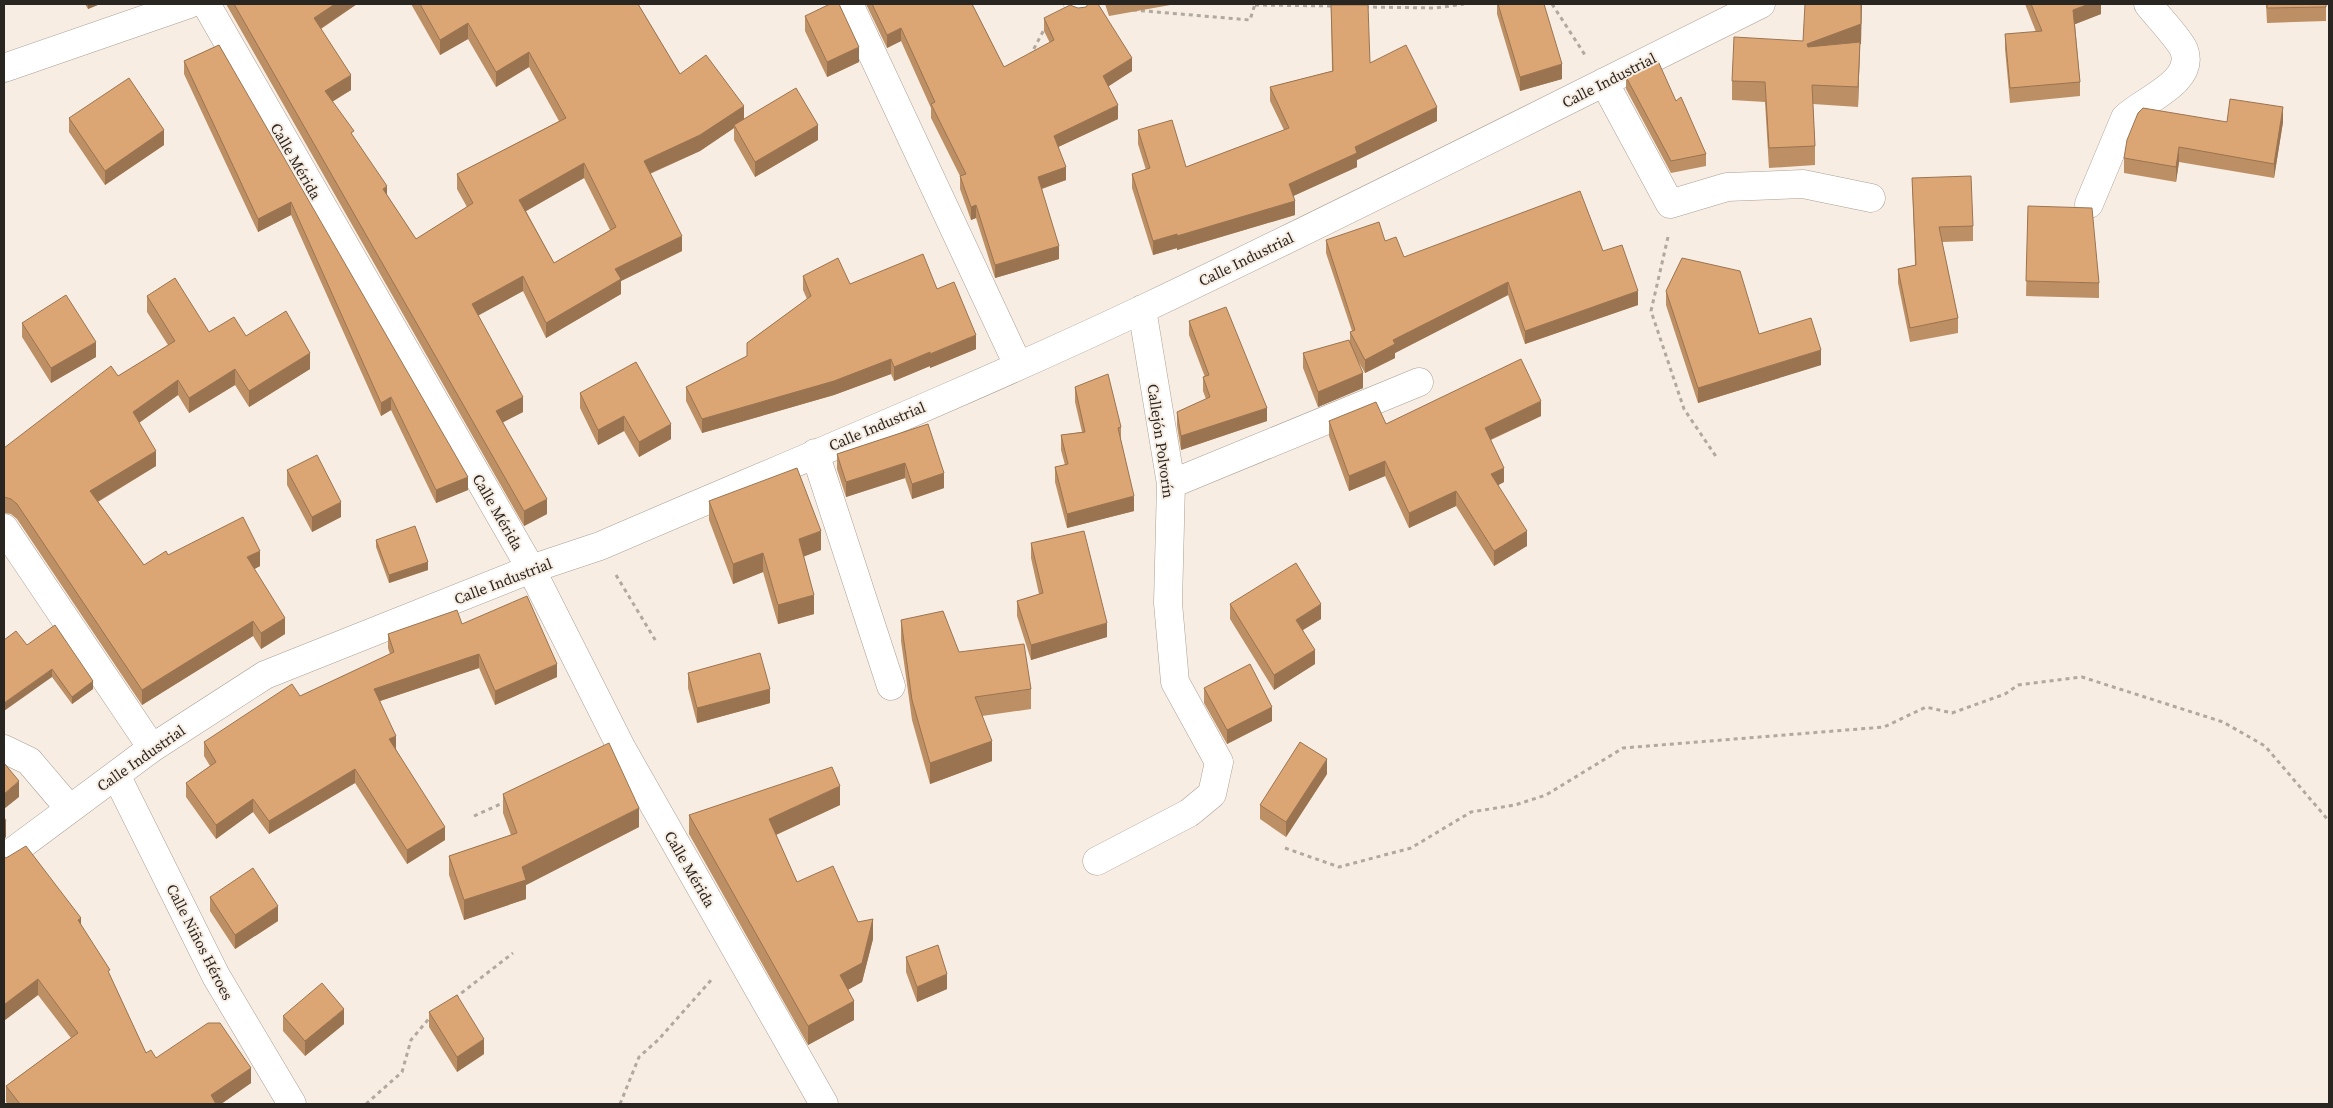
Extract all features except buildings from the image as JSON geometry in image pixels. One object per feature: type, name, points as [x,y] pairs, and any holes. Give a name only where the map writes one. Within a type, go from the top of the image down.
[{"type":"street","points":[[4,68],[189,4]]},
{"type":"street","name":"Calle Mérida","points":[[206,4],[531,569],[622,749],[824,1104]]},
{"type":"street","points":[[849,4],[1018,365]]},
{"type":"street","name":"Calle Industrial","points":[[4,858],[152,748],[265,675],[531,569],[600,546],[1018,365],[1142,309],[1761,4]]},
{"type":"street","points":[[2089,204],[2125,118],[2135,108],[2176,82],[2182,73],[2186,61],[2184,49],[2148,4]]},
{"type":"street","points":[[1604,82],[1670,204],[1727,187],[1794,184],[1803,184],[1871,198]]},
{"type":"street","name":"Callejón Polvorín","points":[[1097,861],[1189,812],[1212,794],[1219,762],[1175,682],[1168,603],[1171,484],[1142,309]]},
{"type":"street","points":[[1171,484],[1418,382]]},
{"type":"street","points":[[815,453],[891,686]]},
{"type":"street","points":[[4,528],[152,748]]},
{"type":"street","points":[[4,748],[29,761],[69,808]]},
{"type":"street","name":"Calle Niños Héroes","points":[[116,776],[216,976],[292,1104]]},
{"type":"path","points":[[1029,58],[1044,28],[1079,5],[1250,20],[1255,4],[1341,6]]},
{"type":"path","points":[[1360,7],[1436,8],[1464,4]]},
{"type":"path","points":[[1552,4],[1604,82]]},
{"type":"path","points":[[1670,204],[1667,241],[1651,311],[1684,409],[1717,458]]},
{"type":"path","points":[[600,546],[656,643]]},
{"type":"path","points":[[1285,848],[1339,867],[1411,848],[1471,812],[1515,804],[1546,795],[1623,748],[1884,727],[1926,706],[1952,713],[2005,694],[2018,685],[2082,677],[2223,722],[2265,746],[2329,821]]},
{"type":"path","points":[[474,816],[509,800]]},
{"type":"path","points":[[620,1104],[639,1057],[658,1040],[737,951]]},
{"type":"path","points":[[451,1001],[513,953]]},
{"type":"path","points":[[366,1104],[402,1072],[411,1040],[427,1019],[435,1013]]}]
